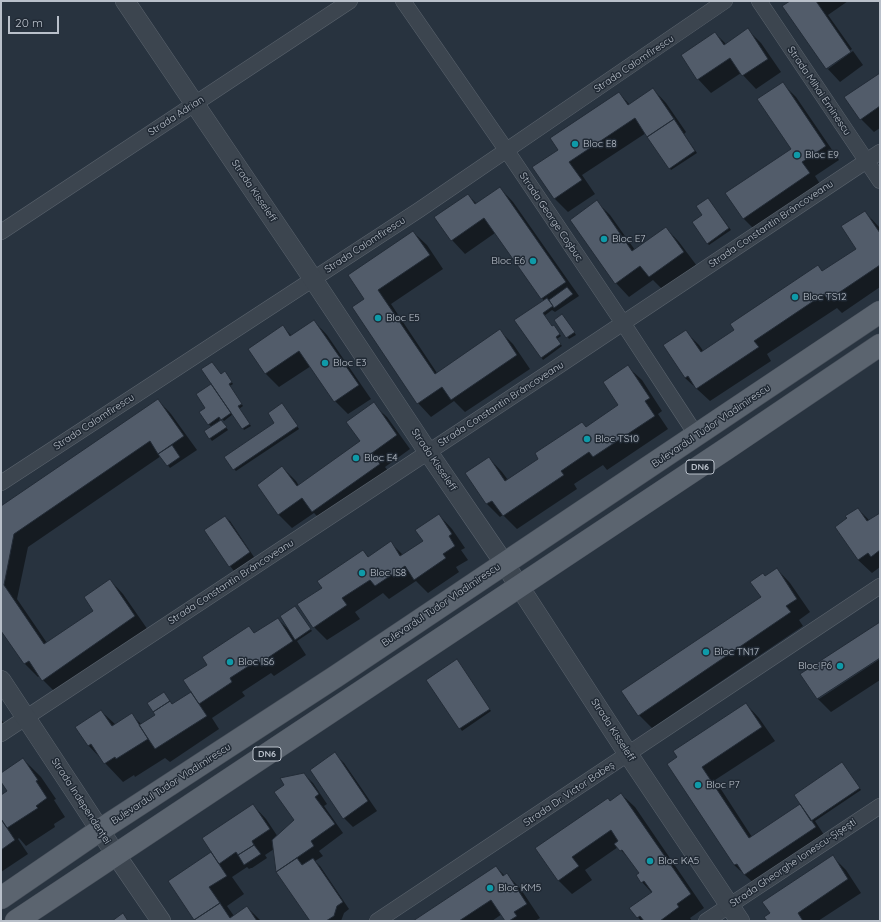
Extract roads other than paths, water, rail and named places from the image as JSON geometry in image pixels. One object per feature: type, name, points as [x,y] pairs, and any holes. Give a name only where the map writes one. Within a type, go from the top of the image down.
[{"type":"main road","name":"Bulevardul Tudor Vladimirescu","points":[[1,898],[100,830],[335,677],[880,312]]},
{"type":"main road","name":"DN6","points":[[16,921],[880,345]]},
{"type":"street","name":"Strada Kisseleff","points":[[125,1],[504,563],[628,754],[740,921]]},
{"type":"street","name":"Strada Adrian","points":[[1,232],[350,1]]},
{"type":"street","name":"Strada George Coșbuc","points":[[403,1],[623,323],[696,436]]},
{"type":"street","name":"Strada Calomfirescu","points":[[1,483],[419,210],[725,1]]},
{"type":"street","name":"Strada Mihai Eminescu","points":[[759,1],[880,181]]},
{"type":"street","name":"Strada Constantin Brâncoveanu","points":[[1,734],[880,152]]},
{"type":"street","name":"Strada Dr. Victor Babeș","points":[[377,921],[880,586]]},
{"type":"street","name":"Strada Independenței","points":[[1,680],[161,921]]},
{"type":"street","name":"Strada Gheorghe Ionescu-Șișești","points":[[706,921],[880,806]]},
{"type":"place","name":"Bloc E8","points":[[575,144]]},
{"type":"place","name":"Bloc E9","points":[[797,155]]},
{"type":"place","name":"Bloc E7","points":[[604,239]]},
{"type":"place","name":"Bloc E6","points":[[533,261]]},
{"type":"place","name":"Bloc TS12","points":[[795,297]]},
{"type":"place","name":"Bloc E5","points":[[378,318]]},
{"type":"place","name":"Bloc E3","points":[[325,363]]},
{"type":"place","name":"Bloc TS10","points":[[587,439]]},
{"type":"place","name":"Bloc E4","points":[[356,458]]},
{"type":"place","name":"Bloc IS8","points":[[362,573]]},
{"type":"place","name":"Bloc TN17","points":[[706,652]]},
{"type":"place","name":"Bloc IS6","points":[[230,662]]},
{"type":"place","name":"Bloc P6","points":[[840,666]]},
{"type":"place","name":"Bloc P7","points":[[698,785]]},
{"type":"place","name":"Bloc KA5","points":[[650,861]]},
{"type":"place","name":"Bloc KM5","points":[[490,888]]}]
